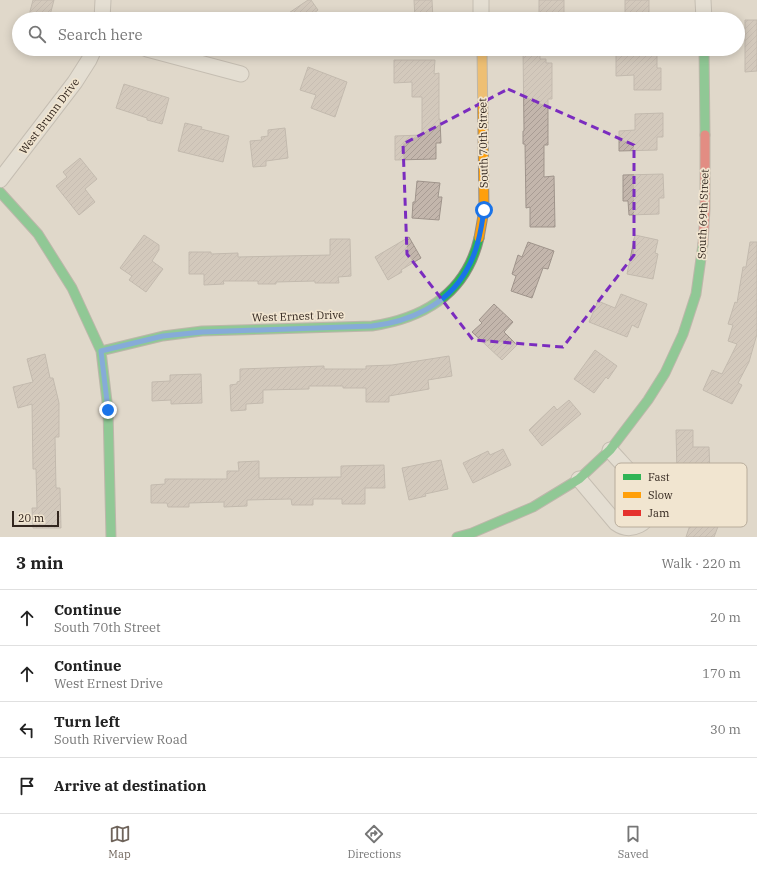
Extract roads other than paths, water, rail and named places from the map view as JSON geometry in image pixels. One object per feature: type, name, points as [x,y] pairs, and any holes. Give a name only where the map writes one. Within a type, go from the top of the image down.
[{"type":"street","points":[[102,12],[103,0]]},
{"type":"street","points":[[481,0],[481,12]]},
{"type":"street","points":[[704,0],[704,12]]},
{"type":"street","name":"West Brunn Drive","points":[[0,180],[75,82],[91,56]]},
{"type":"street","points":[[173,56],[241,74]]},
{"type":"street","name":"South 70th Street","points":[[472,260],[482,229],[484,210],[482,56]]},
{"type":"street","name":"South 69th Street","points":[[457,537],[479,530],[533,507],[579,479],[610,450],[648,400],[665,373],[683,334],[696,294],[703,245],[705,209],[704,56]]},
{"type":"street","points":[[0,192],[38,234],[72,288],[101,351],[108,410],[111,537]]},
{"type":"street","name":"West Ernest Drive","points":[[101,351],[163,336],[202,332],[372,326],[387,324],[413,316],[426,310],[441,299],[456,285],[472,260]]},
{"type":"street","points":[[610,450],[621,463]]},
{"type":"street","points":[[579,479],[615,522]]},
{"type":"street","points":[[622,527],[634,527]]}]
